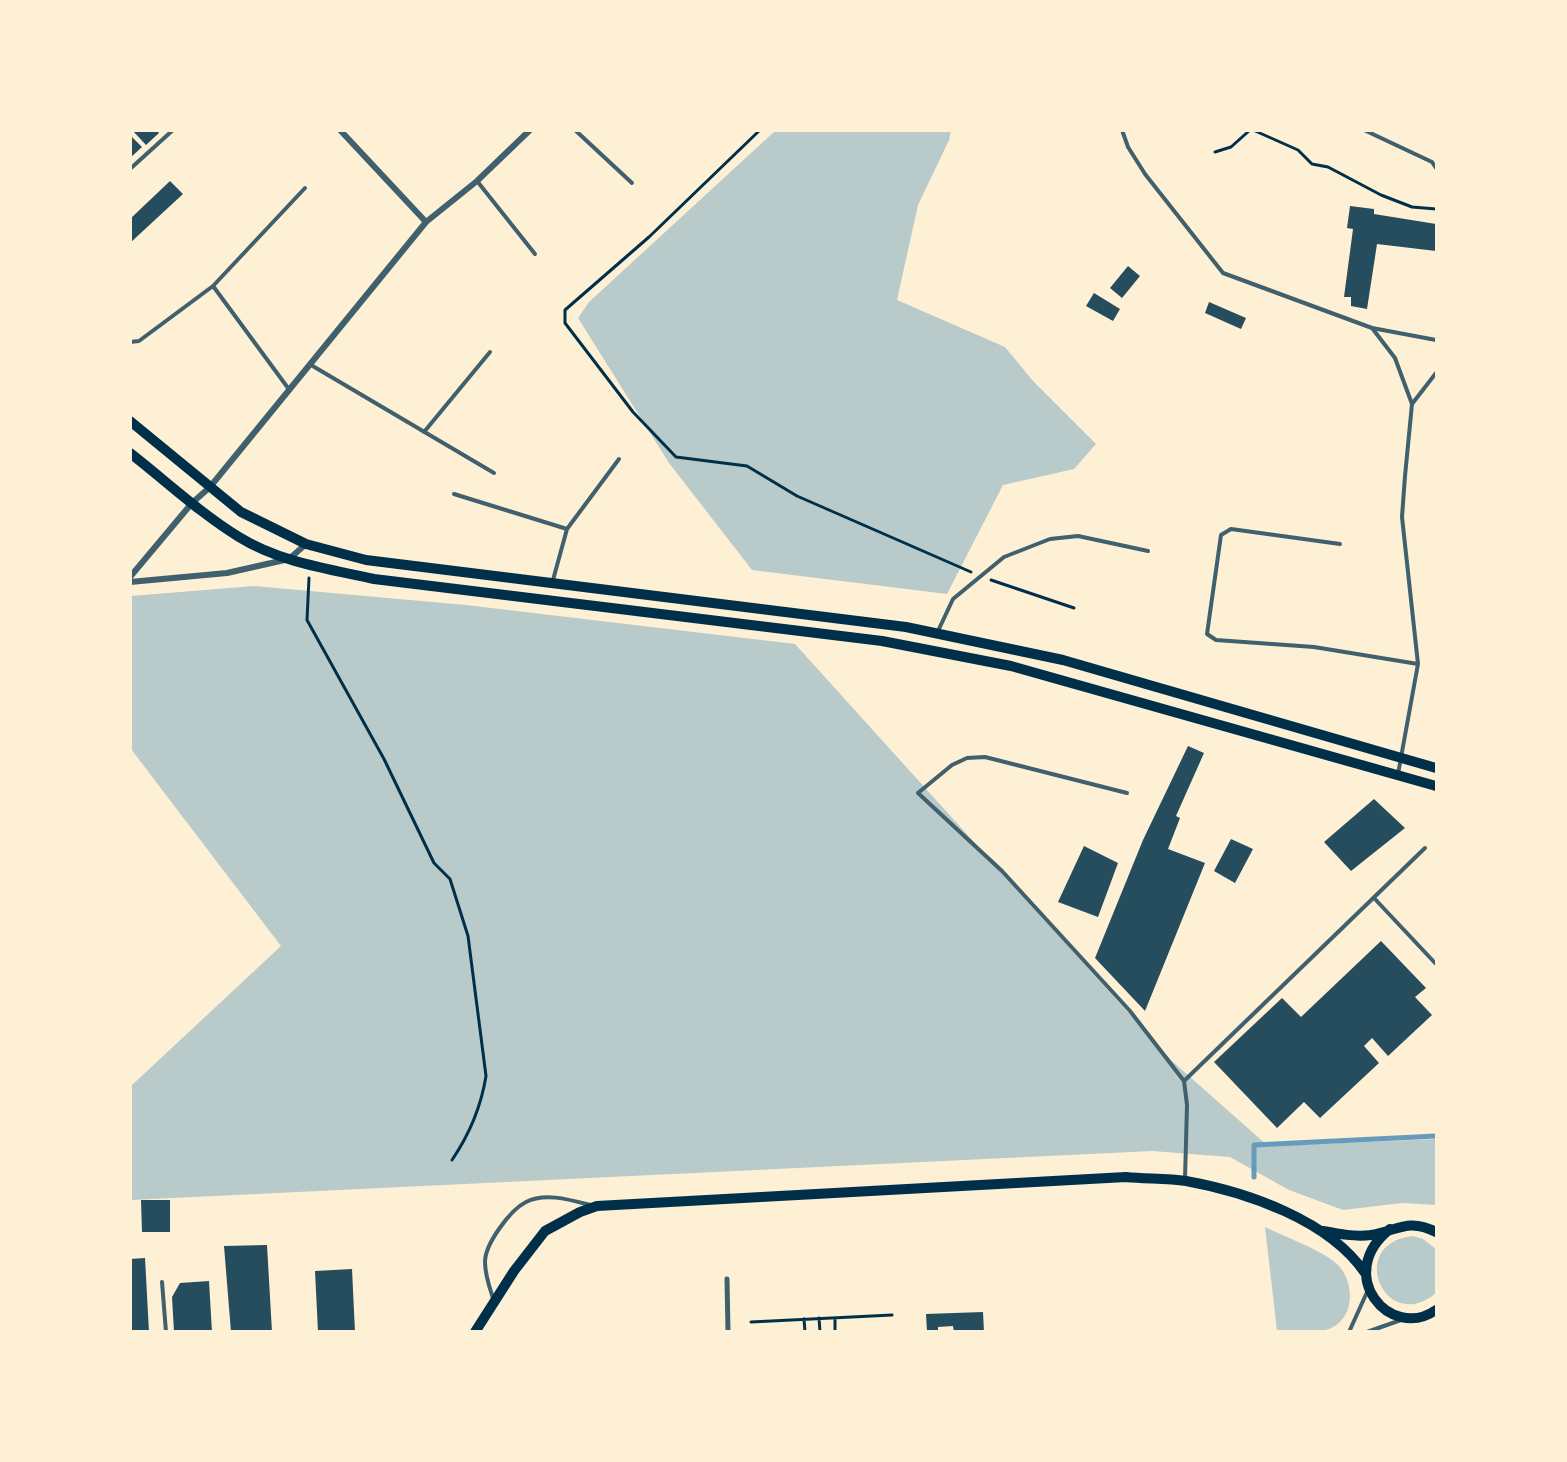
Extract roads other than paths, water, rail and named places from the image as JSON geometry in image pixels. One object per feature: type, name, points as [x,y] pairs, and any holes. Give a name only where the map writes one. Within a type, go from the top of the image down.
[{"type":"main road","points":[[130,421],[241,512],[306,544],[366,560],[814,614],[936,633],[1063,660],[1437,768]]},
{"type":"main road","points":[[130,453],[240,538],[308,564],[374,579],[893,643],[1011,666],[1437,786]]},
{"type":"main road","points":[[475,1332],[494,1300],[545,1231],[580,1212],[597,1206],[1126,1177],[1185,1181],[1238,1195],[1281,1210],[1322,1231],[1354,1257],[1365,1273]]},
{"type":"main road","points":[[1322,1231],[1348,1236],[1371,1235],[1406,1224],[1424,1226],[1437,1232]]},
{"type":"main road","points":[[1390,1229],[1376,1240],[1367,1256],[1365,1273],[1368,1289],[1378,1303],[1392,1313],[1409,1317],[1435,1312]]},
{"type":"street","points":[[340,130],[426,222]]},
{"type":"street","points":[[130,580],[192,503],[210,487],[288,388],[311,364],[426,222],[477,181],[530,130]]},
{"type":"street","points":[[130,580],[227,573],[290,559],[306,544]]},
{"type":"street","points":[[727,1279],[729,1332]]},
{"type":"lane","points":[[130,169],[173,130]]},
{"type":"lane","points":[[575,130],[632,183]]},
{"type":"lane","points":[[1122,130],[1128,147],[1146,174],[1223,273],[1372,328],[1437,340]]},
{"type":"lane","points":[[1364,130],[1431,162],[1437,168]]},
{"type":"lane","points":[[477,181],[535,254]]},
{"type":"lane","points":[[130,342],[139,341],[213,286],[305,188]]},
{"type":"lane","points":[[213,286],[288,388]]},
{"type":"lane","points":[[1372,328],[1395,358],[1412,404],[1402,517],[1418,664],[1398,775]]},
{"type":"lane","points":[[424,432],[490,352]]},
{"type":"lane","points":[[311,364],[494,473]]},
{"type":"lane","points":[[1412,404],[1437,373]]},
{"type":"lane","points":[[552,584],[567,529],[619,459]]},
{"type":"lane","points":[[454,494],[567,529]]},
{"type":"lane","points":[[1340,544],[1231,529],[1221,535],[1207,634],[1216,640],[1314,647],[1418,664]]},
{"type":"lane","points":[[936,633],[952,599],[1004,557],[1050,539],[1078,536],[1148,550]]},
{"type":"lane","points":[[1127,793],[985,757],[967,758],[952,765],[918,793],[1002,871],[1130,1011],[1184,1081],[1187,1105],[1185,1181]]},
{"type":"lane","points":[[1184,1081],[1425,848]]},
{"type":"lane","points":[[1374,898],[1437,964]]},
{"type":"lane","points":[[494,1300],[487,1278],[485,1259],[505,1219],[527,1201],[562,1197],[597,1206]]},
{"type":"lane","points":[[162,1282],[166,1332]]},
{"type":"lane","points":[[1349,1332],[1368,1289]]},
{"type":"lane","points":[[1367,1332],[1409,1317]]},
{"type":"waterway","points":[[1254,1177],[1254,1145],[1436,1136]]}]
